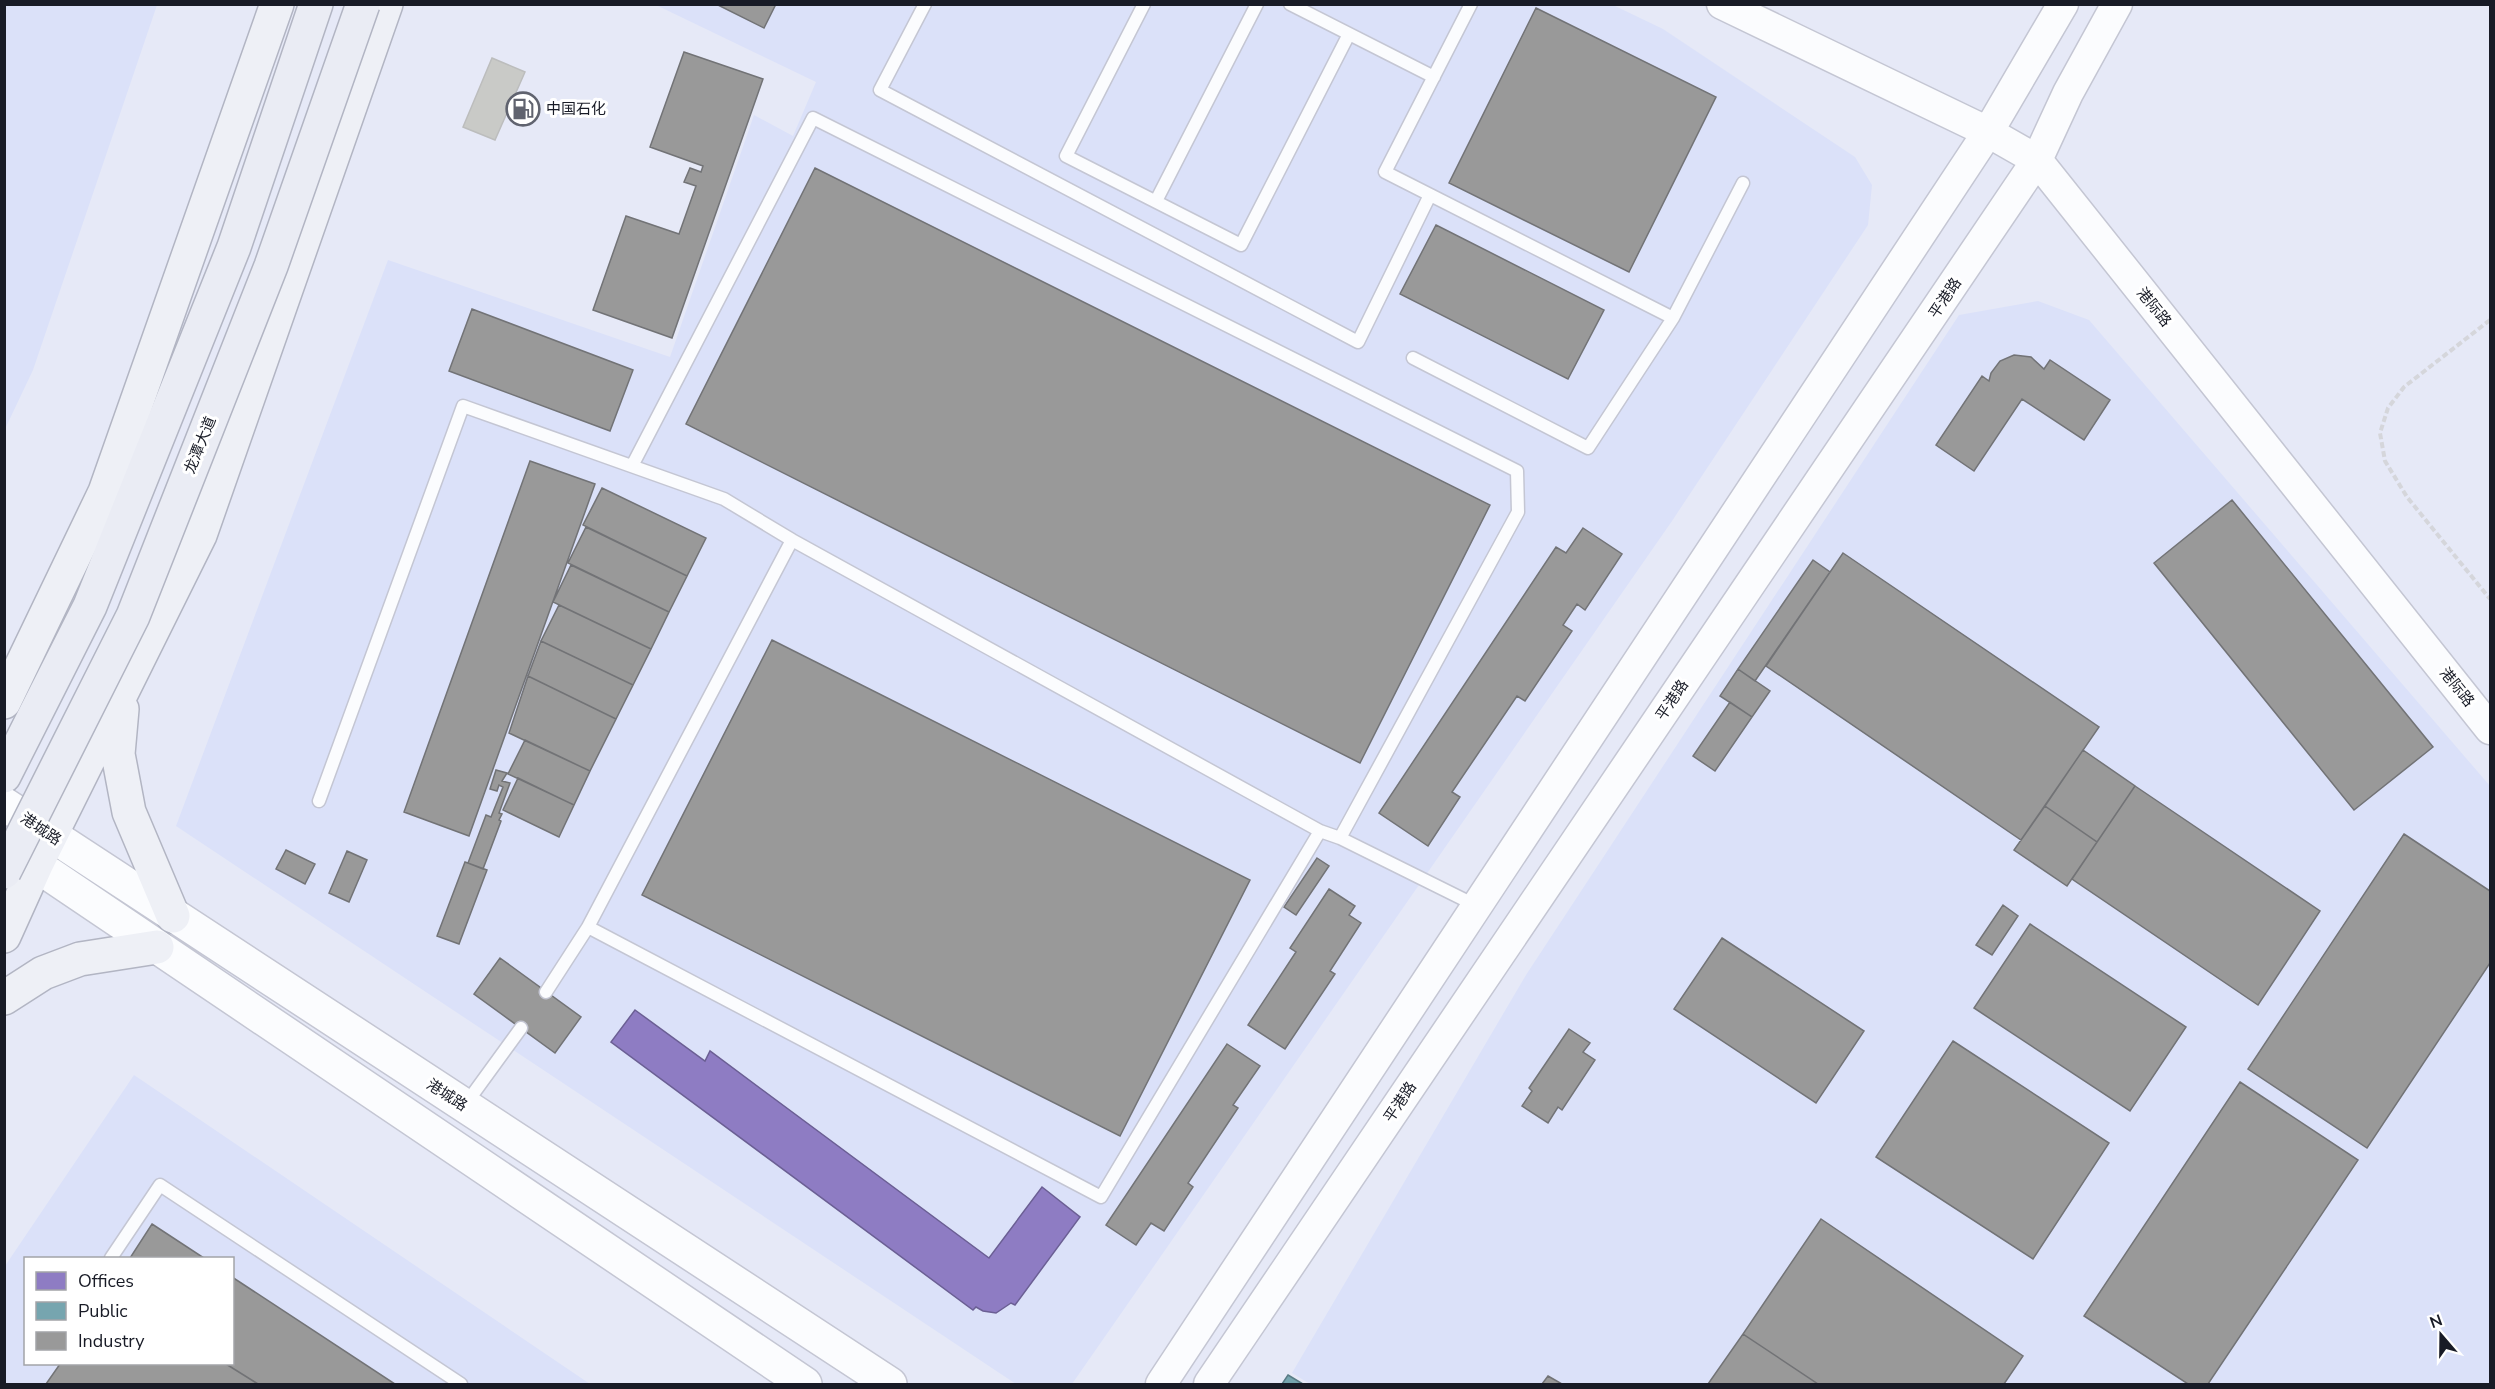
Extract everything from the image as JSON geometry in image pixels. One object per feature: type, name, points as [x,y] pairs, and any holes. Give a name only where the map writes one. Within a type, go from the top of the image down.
[{"type":"highway","points":[[4,776],[90,606],[234,247],[316,4]]},
{"type":"highway","name":"龙潭大道","points":[[4,872],[133,616],[271,266],[363,4]]},
{"type":"main road","points":[[4,702],[105,492],[278,4]]},
{"type":"main road","points":[[4,936],[36,865],[200,535],[386,4]]},
{"type":"main road","points":[[123,691],[118,754],[129,812],[173,916]]},
{"type":"main road","name":"港城路","points":[[4,804],[890,1384]]},
{"type":"main road","points":[[4,850],[36,865],[805,1384]]},
{"type":"main road","points":[[4,998],[42,973],[80,959],[157,947]]},
{"type":"street","name":"港际路","points":[[1722,4],[1988,132],[2037,160],[2490,729]]},
{"type":"street","points":[[1161,1384],[1988,132],[2063,4]]},
{"type":"street","name":"平港路","points":[[1209,1384],[2037,160],[2068,93],[2117,4]]},
{"type":"lane","points":[[925,4],[880,90],[1358,342],[1430,195]]},
{"type":"lane","points":[[1144,4],[1066,156],[1241,244],[1349,34]]},
{"type":"lane","points":[[1156,201],[1257,4]]},
{"type":"lane","points":[[1290,4],[1434,77]]},
{"type":"lane","points":[[1471,4],[1385,172],[1673,318]]},
{"type":"lane","points":[[632,466],[813,118],[1517,471],[1518,512],[1340,838]]},
{"type":"lane","points":[[1413,358],[1588,448],[1673,318],[1743,183]]},
{"type":"lane","points":[[319,801],[463,406],[724,499],[792,540],[1320,831],[1340,838],[1477,906]]},
{"type":"lane","points":[[546,992],[588,927],[792,540]]},
{"type":"lane","points":[[588,927],[1101,1197],[1320,831]]},
{"type":"lane","points":[[465,1106],[521,1028]]},
{"type":"lane","points":[[112,1257],[160,1185],[461,1384]]},
{"type":"path","points":[[2490,320],[2404,387],[2388,408],[2380,434],[2385,461],[2407,498],[2490,599]]},
{"type":"shaded area","points":[[5,4],[157,5],[33,370],[5,429]]},
{"type":"shaded area","points":[[656,5],[1613,5],[1663,29],[1855,157],[1872,185],[1868,225],[1672,521],[1072,1384],[1016,1384],[176,826],[388,260],[670,357],[754,115],[793,136],[816,82]]},
{"type":"shaded area","points":[[2038,301],[2089,320],[2490,786],[2490,1384],[1310,1384],[1292,1373],[1526,975],[1959,315]]},
{"type":"shaded area","points":[[134,1075],[590,1384],[5,1384],[5,1266]]},
{"type":"building: Offices","points":[[635,1010],[705,1061],[710,1051],[989,1258],[1042,1187],[1080,1217],[1015,1305],[1011,1303],[996,1313],[983,1311],[976,1307],[973,1310],[611,1042]]},
{"type":"building: Public","points":[[1288,1375],[1303,1384],[1282,1384]]},
{"type":"building: Industry","points":[[716,4],[776,4],[764,28]]},
{"type":"building: Industry","points":[[1536,8],[1716,97],[1629,272],[1449,183]]},
{"type":"building: Industry","points":[[684,52],[763,79],[672,338],[593,310],[626,216],[679,234],[696,186],[684,182],[690,168],[701,172],[703,166],[650,147]]},
{"type":"building: Industry","points":[[815,168],[1490,505],[1360,763],[686,424]]},
{"type":"building: Industry","points":[[1436,225],[1604,310],[1568,379],[1400,294]]},
{"type":"building: Industry","points":[[472,309],[633,370],[610,431],[449,371]]},
{"type":"building: Industry","points":[[2014,355],[2031,357],[2044,369],[2050,360],[2110,400],[2084,440],[2022,399],[1974,471],[1936,445],[1982,376],[1989,381],[1991,373],[2000,361]]},
{"type":"building: Industry","points":[[530,461],[595,484],[469,836],[404,812]]},
{"type":"building: Industry","points":[[602,488],[706,538],[687,576],[583,525]]},
{"type":"building: Industry","points":[[2232,500],[2433,747],[2354,810],[2154,563]]},
{"type":"building: Industry","points":[[586,527],[687,576],[669,612],[568,563]]},
{"type":"building: Industry","points":[[1583,528],[1622,554],[1585,610],[1577,604],[1563,625],[1572,631],[1525,701],[1517,696],[1452,792],[1460,797],[1428,846],[1379,813],[1556,547],[1566,553]]},
{"type":"building: Industry","points":[[1843,553],[2099,727],[2021,840],[1766,666]]},
{"type":"building: Industry","points":[[1813,560],[1830,572],[1755,681],[1738,669]]},
{"type":"building: Industry","points":[[571,565],[669,612],[651,649],[553,602]]},
{"type":"building: Industry","points":[[559,605],[651,649],[633,685],[541,641]]},
{"type":"building: Industry","points":[[772,640],[1250,880],[1120,1136],[642,895]]},
{"type":"building: Industry","points":[[541,641],[633,685],[616,719],[528,676]]},
{"type":"building: Industry","points":[[1738,669],[1770,691],[1752,717],[1720,696]]},
{"type":"building: Industry","points":[[528,676],[616,719],[590,771],[509,733]]},
{"type":"building: Industry","points":[[1730,702],[1752,717],[1715,771],[1693,756]]},
{"type":"building: Industry","points":[[525,740],[590,771],[574,805],[508,774]]},
{"type":"building: Industry","points":[[2083,750],[2135,786],[2097,842],[2045,806]]},
{"type":"building: Industry","points":[[496,770],[507,773],[502,781],[510,783],[499,813],[502,814],[499,820],[501,821],[483,869],[468,863],[486,815],[491,817],[503,787],[499,785],[497,791],[490,789]]},
{"type":"building: Industry","points":[[518,778],[574,805],[559,837],[503,810]]},
{"type":"building: Industry","points":[[2135,786],[2320,911],[2258,1005],[2072,879]]},
{"type":"building: Industry","points":[[2045,806],[2097,842],[2067,886],[2014,850]]},
{"type":"building: Industry","points":[[2404,834],[2490,891],[2490,963],[2367,1148],[2248,1069]]},
{"type":"building: Industry","points":[[286,850],[315,864],[305,884],[276,869]]},
{"type":"building: Industry","points":[[347,851],[367,860],[349,902],[329,893]]},
{"type":"building: Industry","points":[[1317,858],[1329,866],[1296,915],[1284,907]]},
{"type":"building: Industry","points":[[465,862],[487,870],[459,944],[437,936]]},
{"type":"building: Industry","points":[[1329,889],[1355,906],[1349,915],[1361,923],[1330,971],[1335,974],[1285,1049],[1248,1025],[1296,952],[1290,948]]},
{"type":"building: Industry","points":[[2003,905],[2018,916],[1992,955],[1976,945]]},
{"type":"building: Industry","points":[[2030,924],[2186,1027],[2130,1111],[1974,1008]]},
{"type":"building: Industry","points":[[1722,938],[1864,1031],[1816,1103],[1674,1009]]},
{"type":"building: Industry","points":[[500,958],[581,1017],[555,1053],[474,994]]},
{"type":"building: Industry","points":[[1569,1029],[1590,1043],[1583,1052],[1595,1060],[1562,1110],[1558,1107],[1548,1123],[1522,1106],[1532,1091],[1529,1088]]},
{"type":"building: Industry","points":[[1953,1041],[2109,1143],[2033,1259],[1876,1157]]},
{"type":"building: Industry","points":[[1227,1044],[1260,1066],[1233,1105],[1238,1108],[1188,1183],[1193,1187],[1164,1231],[1151,1223],[1136,1245],[1106,1225]]},
{"type":"building: Industry","points":[[2240,1082],[2358,1160],[2208,1384],[2188,1384],[2084,1316]]},
{"type":"building: Industry","points":[[1821,1219],[2023,1356],[2004,1384],[1818,1384],[1743,1334]]},
{"type":"building: Industry","points":[[152,1224],[202,1257],[131,1257]]},
{"type":"building: Industry","points":[[234,1278],[395,1384],[258,1384],[228,1365],[234,1365]]},
{"type":"building: Industry","points":[[1743,1334],[1818,1384],[1708,1384]]},
{"type":"building: Industry","points":[[59,1365],[228,1365],[258,1384],[46,1384]]},
{"type":"building: Industry","points":[[1548,1376],[1562,1384],[1542,1384]]},
{"type":"building: Other","points":[[492,58],[525,72],[495,140],[463,127]]},
{"type":"place","name":"中国石化","points":[[523,109]]}]
